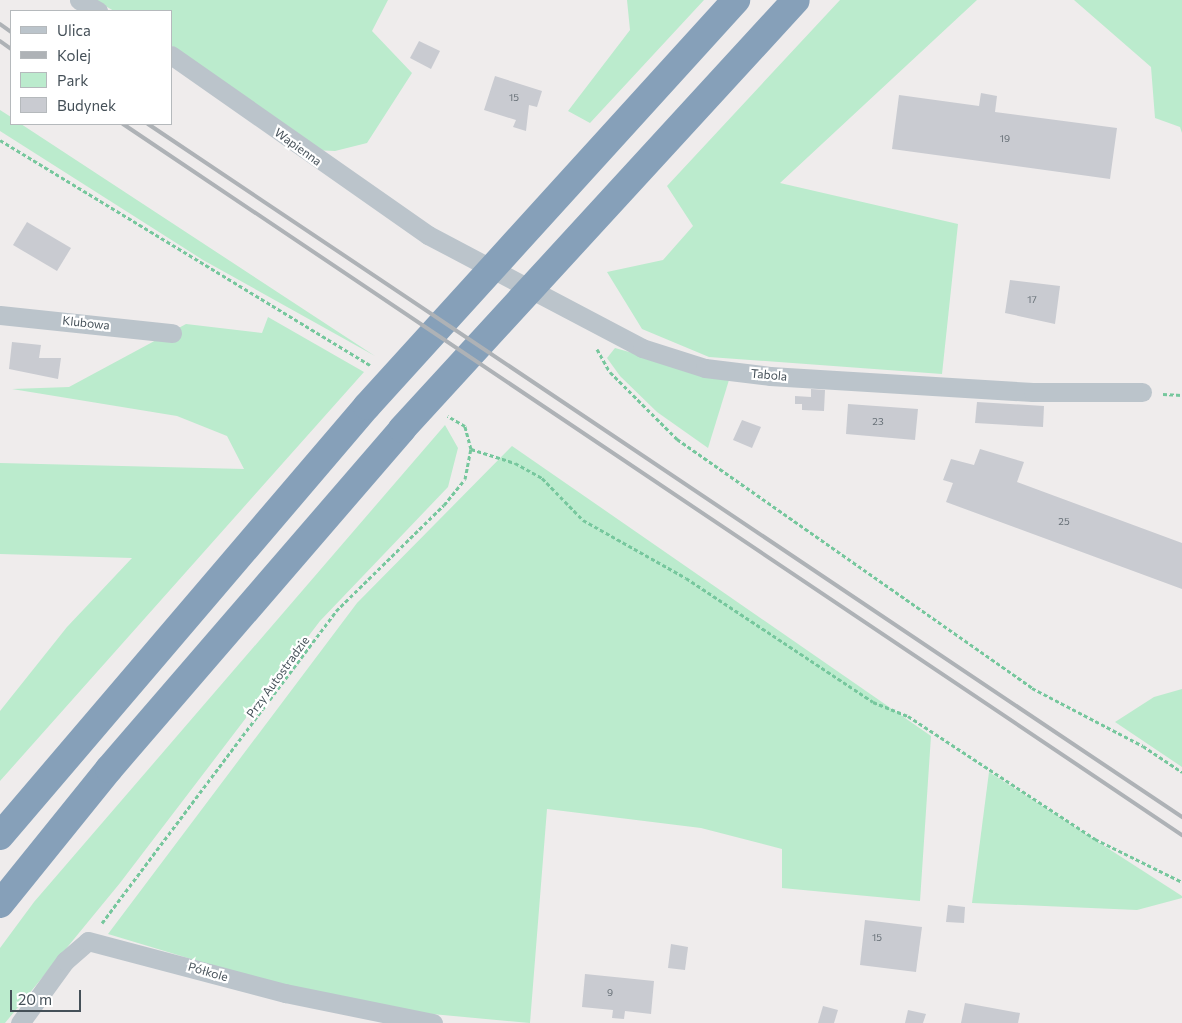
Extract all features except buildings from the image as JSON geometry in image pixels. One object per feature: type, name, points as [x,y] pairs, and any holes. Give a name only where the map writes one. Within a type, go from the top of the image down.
[{"type":"highway","points":[[0,836],[367,406],[736,0]]},
{"type":"highway","points":[[0,904],[109,769],[402,429],[796,0]]},
{"type":"street","points":[[79,0],[96,10]]},
{"type":"street","name":"Wapienna","points":[[172,56],[428,235]]},
{"type":"street","name":"Tabola","points":[[428,235],[580,318],[642,348],[714,369],[1033,392],[1142,392]]},
{"type":"street","name":"Klubowa","points":[[0,315],[172,333]]},
{"type":"street","points":[[20,1023],[65,961],[88,941]]},
{"type":"street","name":"Półkole","points":[[88,941],[294,996],[432,1023]]},
{"type":"path","points":[[0,140],[374,367]]},
{"type":"path","points":[[580,318],[610,372],[677,439],[1032,688],[1143,746],[1182,772]]},
{"type":"path","name":"Przy Autostradzie","points":[[88,941],[336,611],[444,505],[465,479],[471,449],[465,426],[440,410]]},
{"type":"path","points":[[471,449],[515,463],[542,478],[583,520],[686,578],[866,697],[908,716],[1095,840],[1182,882]]},
{"type":"green space","points":[[95,0],[388,0],[372,31],[412,73],[367,143],[335,151],[313,150],[172,46],[172,10],[112,10]]},
{"type":"green space","points":[[627,0],[704,0],[590,123],[568,111],[630,30]]},
{"type":"green space","points":[[840,0],[977,0],[780,183],[958,224],[942,374],[709,357],[642,329],[607,272],[663,260],[693,226],[667,186]]},
{"type":"green space","points":[[1074,0],[1182,0],[1182,133],[1180,127],[1155,118],[1151,67]]},
{"type":"green space","points":[[0,110],[10,116],[10,125],[23,125],[375,356],[203,260],[0,131]]},
{"type":"green space","points":[[268,317],[364,372],[0,781],[0,711],[67,627],[132,558],[0,554],[0,463],[244,469],[227,436],[177,416],[12,389],[69,387],[186,324],[262,333]]},
{"type":"green space","points":[[615,348],[729,380],[708,448],[657,412],[620,376],[607,358]]},
{"type":"green space","points":[[445,425],[458,448],[448,487],[320,621],[120,883],[5,1023],[0,1023],[0,948],[34,902]]},
{"type":"green space","points":[[512,446],[931,736],[920,901],[782,888],[782,849],[701,828],[547,809],[530,1023],[399,1011],[281,986],[108,934],[357,603]]},
{"type":"green space","points":[[1182,689],[1182,767],[1115,722],[1154,697]]},
{"type":"green space","points":[[989,772],[1182,896],[1182,898],[1137,910],[972,903]]},
{"type":"railway","points":[[0,24],[10,31]]},
{"type":"railway","points":[[0,41],[10,48]]},
{"type":"railway","points":[[124,125],[1182,835]]},
{"type":"railway","points":[[149,125],[1182,817]]}]
